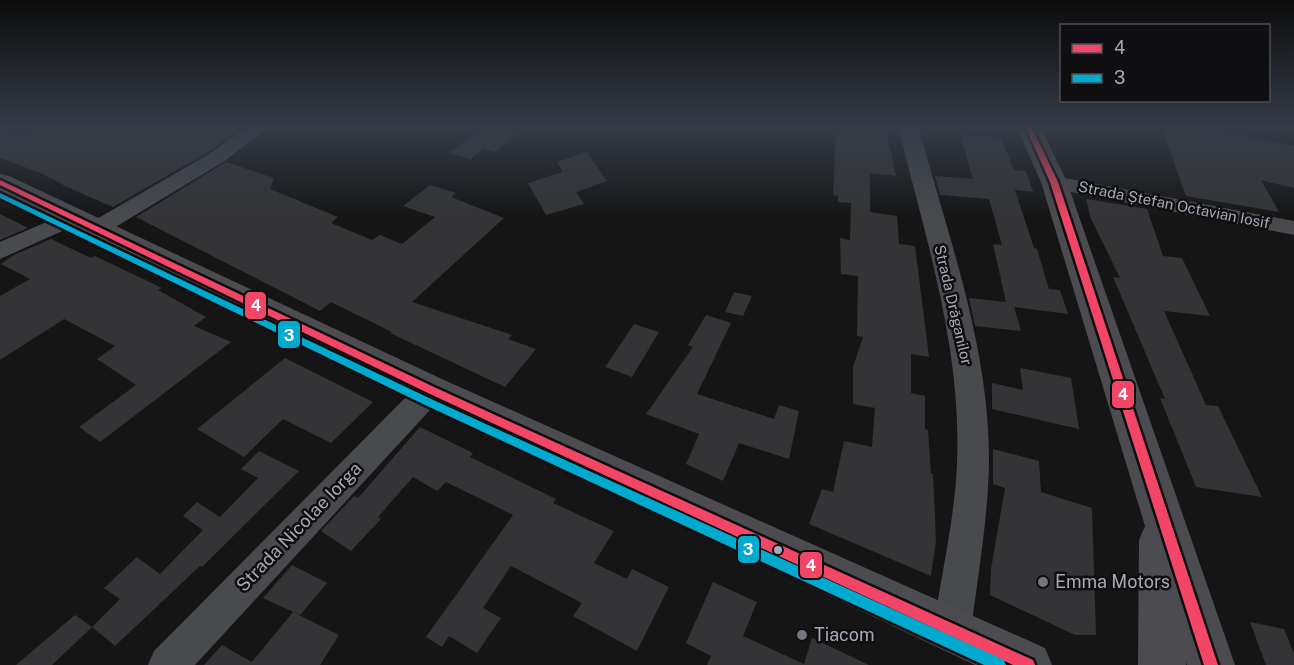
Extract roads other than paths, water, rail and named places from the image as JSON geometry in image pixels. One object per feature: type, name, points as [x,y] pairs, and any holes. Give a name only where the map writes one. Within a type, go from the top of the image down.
[{"type":"main road","points":[[1042,157],[1054,182],[1210,665]]},
{"type":"main road","points":[[0,182],[431,390],[1028,665]]},
{"type":"main road","points":[[1160,508],[1162,665]]},
{"type":"street","points":[[0,251],[84,223],[217,157]]},
{"type":"street","name":"Strada Drăganilor","points":[[916,157],[961,329],[969,382],[973,463],[951,630]]},
{"type":"street","name":"Strada Ștefan Octavian Iosif","points":[[1054,182],[1294,228]]},
{"type":"street","name":"Strada Nicolae Iorga","points":[[168,665],[431,390]]},
{"type":"place","name":"Emma Motors","points":[[1043,582]]},
{"type":"place","name":"Tiacom","points":[[802,635]]}]
